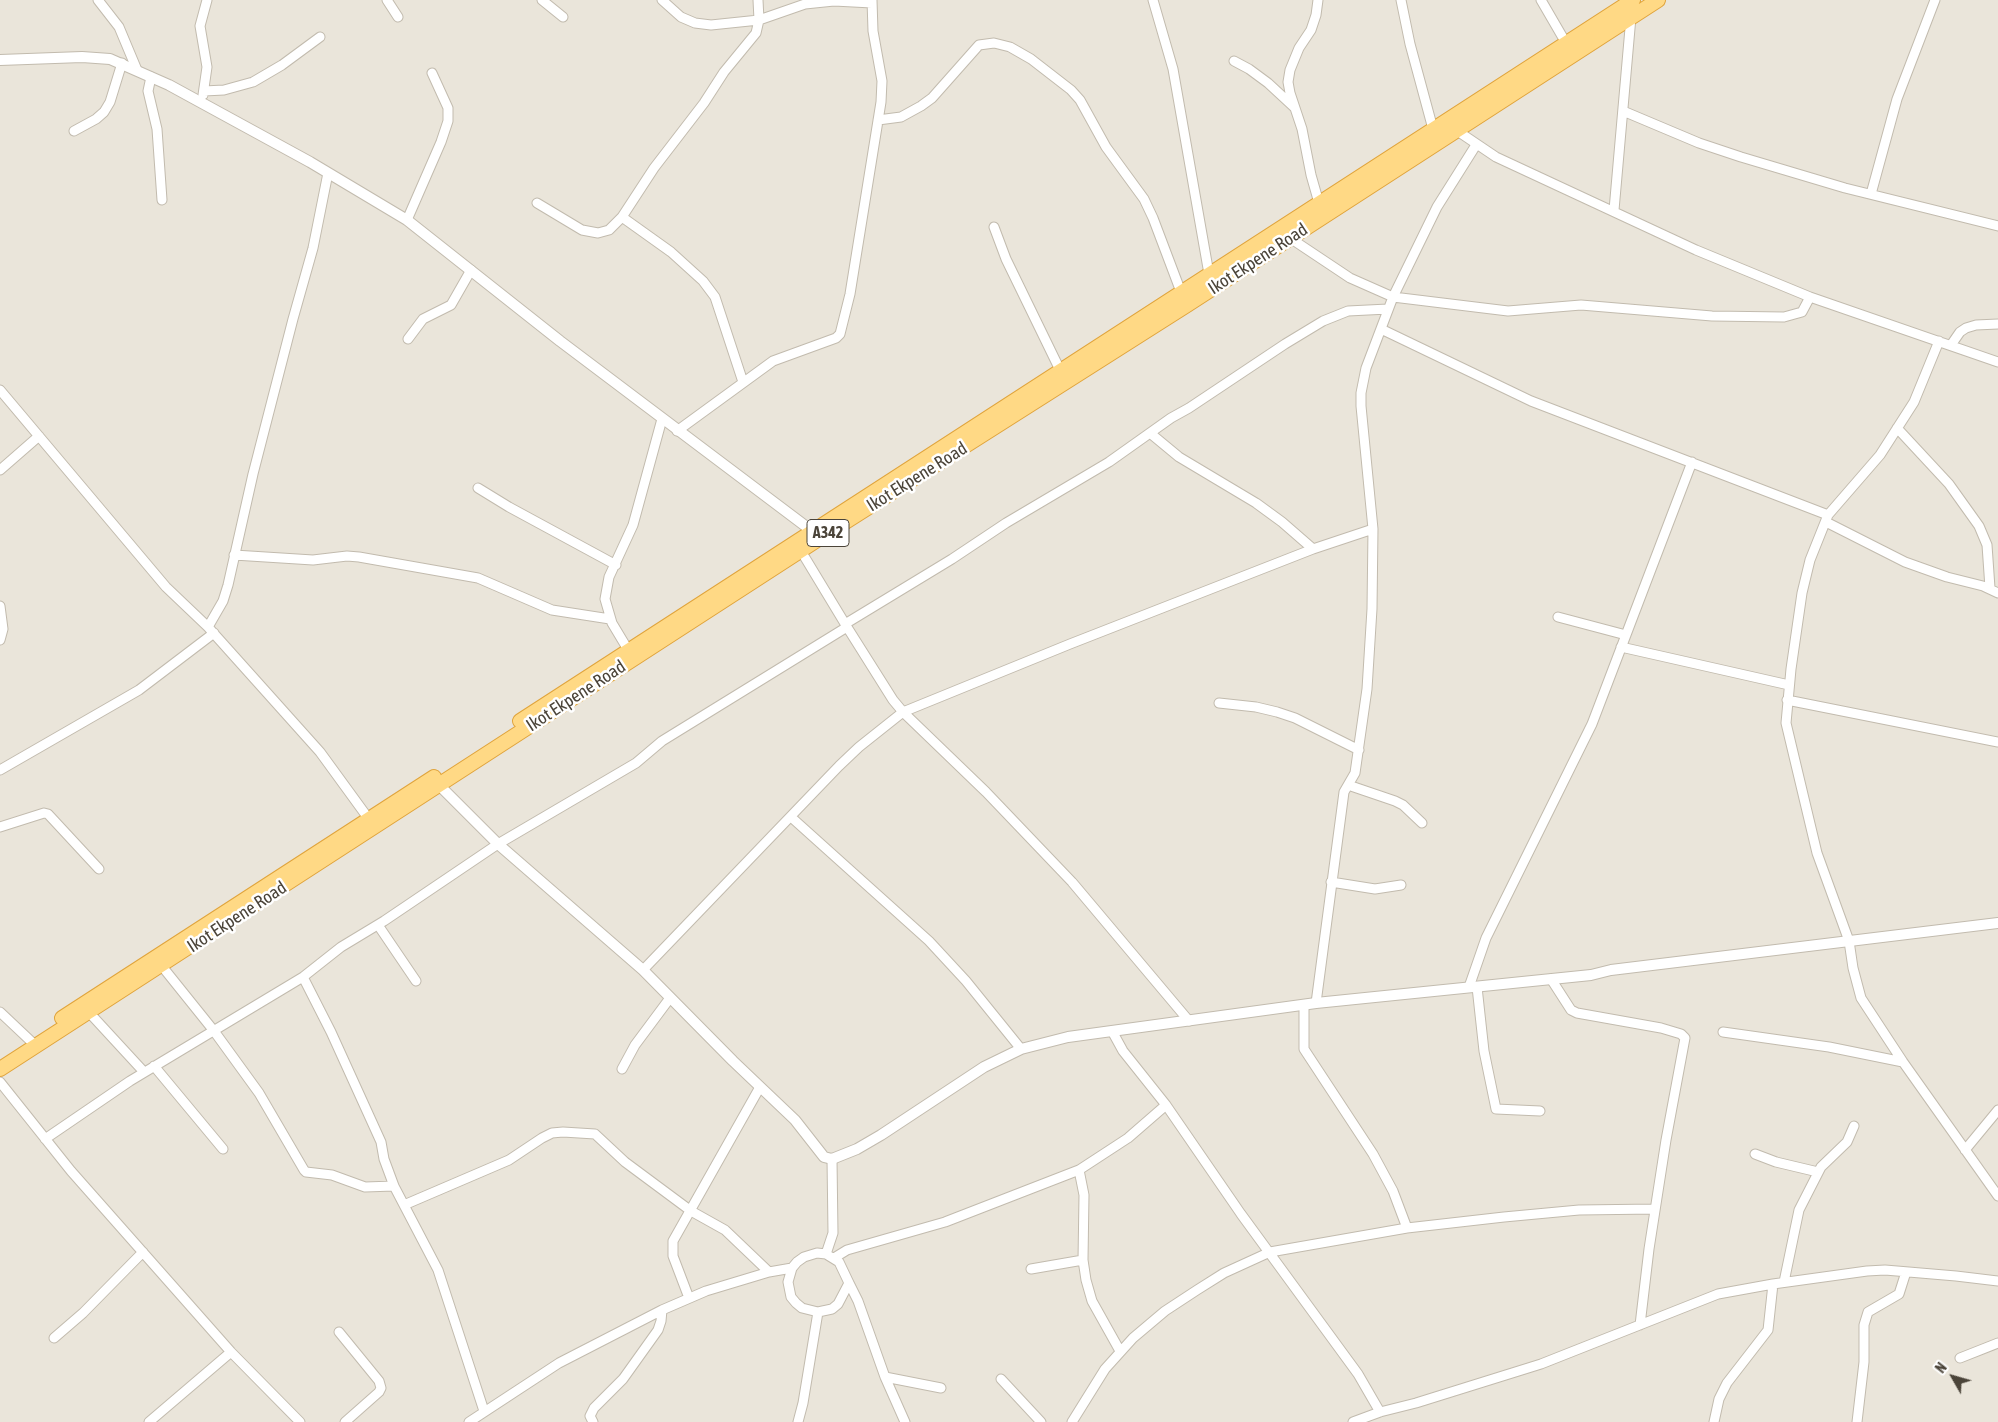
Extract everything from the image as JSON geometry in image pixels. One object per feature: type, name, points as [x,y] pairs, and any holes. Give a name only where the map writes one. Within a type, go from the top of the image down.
[{"type":"highway","name":"Ikot Ekpene Road","points":[[86,1008],[161,966],[372,824],[439,785],[812,531],[1633,0]]},
{"type":"highway","name":"Ikot Ekpene Road","points":[[0,1069],[32,1043],[631,655],[801,551],[1147,331],[1658,0]]},
{"type":"highway","name":"Ikot Ekpene Road","points":[[0,1058],[32,1043]]},
{"type":"street","points":[[98,0],[119,27],[137,70]]},
{"type":"street","points":[[201,102],[207,67],[200,26],[207,0]]},
{"type":"street","points":[[387,0],[398,17]]},
{"type":"street","points":[[542,0],[563,18]]},
{"type":"street","points":[[662,0],[681,17],[695,23],[711,25],[759,20],[805,4],[834,1],[872,2],[873,32],[882,81],[878,120],[850,294],[840,334],[836,338],[773,361],[677,431]]},
{"type":"street","points":[[537,203],[588,232],[598,233],[609,230],[622,217],[654,168],[704,103],[724,72],[756,33],[759,20],[758,0]]},
{"type":"street","points":[[1153,0],[1173,69],[1209,274]]},
{"type":"street","points":[[1318,0],[1311,30],[1299,48],[1290,70],[1288,82],[1302,129],[1311,175],[1319,203]]},
{"type":"street","points":[[1401,0],[1410,44],[1433,129]]},
{"type":"street","points":[[1541,0],[1566,43]]},
{"type":"street","points":[[1870,194],[1896,99],[1935,0]]},
{"type":"street","points":[[1614,210],[1631,17]]},
{"type":"street","points":[[204,91],[224,90],[253,82],[282,65],[320,37]]},
{"type":"street","points":[[878,120],[901,117],[922,106],[932,98],[979,45],[994,43],[1010,47],[1030,59],[1071,90],[1080,100],[1106,147],[1144,199],[1181,292]]},
{"type":"street","points":[[0,60],[82,57],[110,59],[122,63],[201,102],[328,173],[407,220],[560,342],[812,531]]},
{"type":"street","points":[[1234,61],[1268,83],[1295,108]]},
{"type":"street","points":[[74,131],[96,119],[104,112],[110,102],[122,63]]},
{"type":"street","points":[[407,220],[441,142],[448,121],[448,108],[432,72]]},
{"type":"street","points":[[151,77],[148,91],[158,129],[162,200]]},
{"type":"street","points":[[1623,110],[1699,143],[1741,157],[1870,194],[1998,226]]},
{"type":"street","points":[[1456,130],[1496,157],[1614,210],[1696,250],[1810,298],[1998,362]]},
{"type":"street","points":[[1316,1003],[1344,792],[1355,773],[1367,690],[1373,529],[1360,406],[1366,368],[1393,297],[1438,207],[1476,145]]},
{"type":"street","points":[[0,770],[139,690],[211,630],[228,585],[251,482],[288,336],[313,248],[328,173]]},
{"type":"street","points":[[622,217],[671,252],[704,281],[715,297],[743,382]]},
{"type":"street","points":[[994,227],[1006,259],[1060,370]]},
{"type":"street","points":[[1290,238],[1350,278],[1393,297],[1508,311],[1581,305],[1712,316],[1784,318],[1802,312],[1810,298]]},
{"type":"street","points":[[408,339],[423,319],[451,305],[471,270]]},
{"type":"street","points":[[45,1138],[144,1072],[303,977],[342,947],[498,844],[636,763],[662,740],[846,626],[1006,523],[1109,462],[1285,344],[1323,321],[1348,311],[1388,309]]},
{"type":"street","points":[[1951,345],[1960,332],[1966,328],[1976,325],[1998,324]]},
{"type":"street","points":[[1381,329],[1531,401],[1692,462],[1827,519],[1905,562],[1947,577],[1994,590],[1987,545],[1979,526],[1949,484],[1897,428]]},
{"type":"street","points":[[1939,341],[1914,402],[1880,455],[1827,519],[1806,570],[1787,700],[1786,723],[1817,854],[1849,941],[1853,968],[1861,998],[1998,1196]]},
{"type":"street","points":[[0,390],[166,587],[211,630],[320,752],[372,824]]},
{"type":"street","points":[[631,655],[610,619],[605,599],[609,577],[633,525],[662,419]]},
{"type":"street","points":[[1150,434],[1179,457],[1256,503],[1282,522],[1314,550]]},
{"type":"street","points":[[0,470],[38,436]]},
{"type":"street","points":[[1540,1111],[1496,1109],[1473,987],[1490,929],[1592,724],[1692,462]]},
{"type":"street","points":[[478,488],[616,565]]},
{"type":"street","points":[[643,970],[846,760],[903,712],[1070,644],[1373,529]]},
{"type":"street","points":[[801,551],[893,700],[986,792],[1072,882],[1189,1021]]},
{"type":"street","points":[[234,555],[313,560],[347,556],[359,557],[478,578],[552,610],[610,619]]},
{"type":"street","points":[[0,606],[3,628],[0,640]]},
{"type":"street","points":[[1558,617],[1626,635]]},
{"type":"street","points":[[1621,647],[1789,685]]},
{"type":"street","points":[[1787,700],[1998,742]]},
{"type":"street","points":[[1218,703],[1256,707],[1278,712],[1295,718],[1359,750]]},
{"type":"street","points":[[439,785],[498,844],[643,970],[795,1120],[824,1158],[832,1159],[857,1149],[881,1135],[984,1067],[1021,1049],[1068,1037],[1316,1003],[1591,975],[1611,970],[1998,923]]},
{"type":"street","points":[[1348,785],[1403,804],[1422,823]]},
{"type":"street","points":[[0,827],[44,813],[48,814],[99,869]]},
{"type":"street","points":[[791,817],[929,941],[966,981],[1021,1049]]},
{"type":"street","points":[[1331,882],[1375,889],[1401,886]]},
{"type":"street","points":[[378,925],[416,981]]},
{"type":"street","points":[[161,966],[214,1031],[259,1093],[306,1172],[332,1175],[366,1187],[394,1186]]},
{"type":"street","points":[[303,977],[331,1032],[357,1093],[381,1142],[384,1160],[394,1186],[438,1270],[484,1411]]},
{"type":"street","points":[[1551,979],[1571,1010],[1577,1013],[1662,1028],[1681,1034],[1685,1038],[1655,1209],[1640,1325]]},
{"type":"street","points":[[622,1070],[635,1045],[670,998]]},
{"type":"street","points":[[1304,1005],[1304,1049],[1373,1154],[1393,1191],[1407,1228]]},
{"type":"street","points":[[86,1008],[144,1072]]},
{"type":"street","points":[[0,1012],[32,1043]]},
{"type":"street","points":[[1112,1031],[1123,1051],[1166,1105],[1241,1214],[1358,1374],[1380,1412]]},
{"type":"street","points":[[1723,1032],[1829,1047],[1904,1062]]},
{"type":"street","points":[[154,1066],[223,1149]]},
{"type":"street","points":[[0,1082],[71,1171],[231,1352],[300,1422]]},
{"type":"street","points":[[689,1298],[675,1263],[672,1248],[673,1242],[719,1156],[760,1087]]},
{"type":"street","points":[[830,1256],[946,1222],[1079,1170],[1128,1138],[1166,1105]]},
{"type":"street","points":[[1965,1150],[1998,1110]]},
{"type":"street","points":[[1784,1282],[1799,1210],[1818,1172],[1828,1158],[1847,1142],[1854,1126]]},
{"type":"street","points":[[404,1205],[509,1160],[542,1138],[552,1134],[563,1132],[595,1134],[624,1162],[690,1211],[725,1230],[769,1272]]},
{"type":"street","points":[[1755,1154],[1776,1162],[1818,1172]]},
{"type":"street","points":[[830,1256],[833,1233],[832,1159]]},
{"type":"street","points":[[1079,1170],[1084,1194],[1083,1260],[1086,1280],[1092,1302],[1120,1350]]},
{"type":"street","points":[[1072,1422],[1105,1369],[1120,1350],[1165,1312],[1197,1290],[1224,1273],[1270,1252],[1407,1228],[1579,1210],[1655,1209]]},
{"type":"street","points":[[54,1338],[84,1313],[143,1252]]},
{"type":"street","points":[[849,1283],[838,1304],[832,1309],[818,1312],[802,1308],[792,1298],[788,1282],[792,1268],[804,1257],[817,1253],[830,1256],[839,1262],[858,1301],[885,1377],[905,1422]]},
{"type":"street","points":[[1031,1269],[1083,1260]]},
{"type":"street","points":[[469,1422],[559,1363],[662,1310],[706,1291],[769,1272],[792,1268]]},
{"type":"street","points":[[1353,1422],[1380,1412],[1416,1403],[1541,1364],[1718,1294],[1784,1282],[1867,1271],[1906,1272],[1998,1281]]},
{"type":"street","points":[[1857,1422],[1864,1362],[1864,1325],[1868,1312],[1899,1294],[1906,1272]]},
{"type":"street","points":[[1714,1422],[1719,1399],[1727,1384],[1768,1330],[1773,1284]]},
{"type":"street","points":[[594,1422],[590,1416],[594,1408],[623,1379],[658,1330],[662,1310]]},
{"type":"street","points":[[798,1422],[803,1403],[818,1312]]},
{"type":"street","points":[[339,1332],[378,1381],[381,1388],[379,1392],[345,1422]]},
{"type":"street","points":[[1960,1358],[1998,1343]]},
{"type":"street","points":[[148,1422],[231,1352]]},
{"type":"street","points":[[885,1377],[941,1388]]},
{"type":"street","points":[[1001,1379],[1041,1422]]},
{"type":"shaded area","points":[[0,0],[1998,0],[1998,1422],[0,1422]]}]
